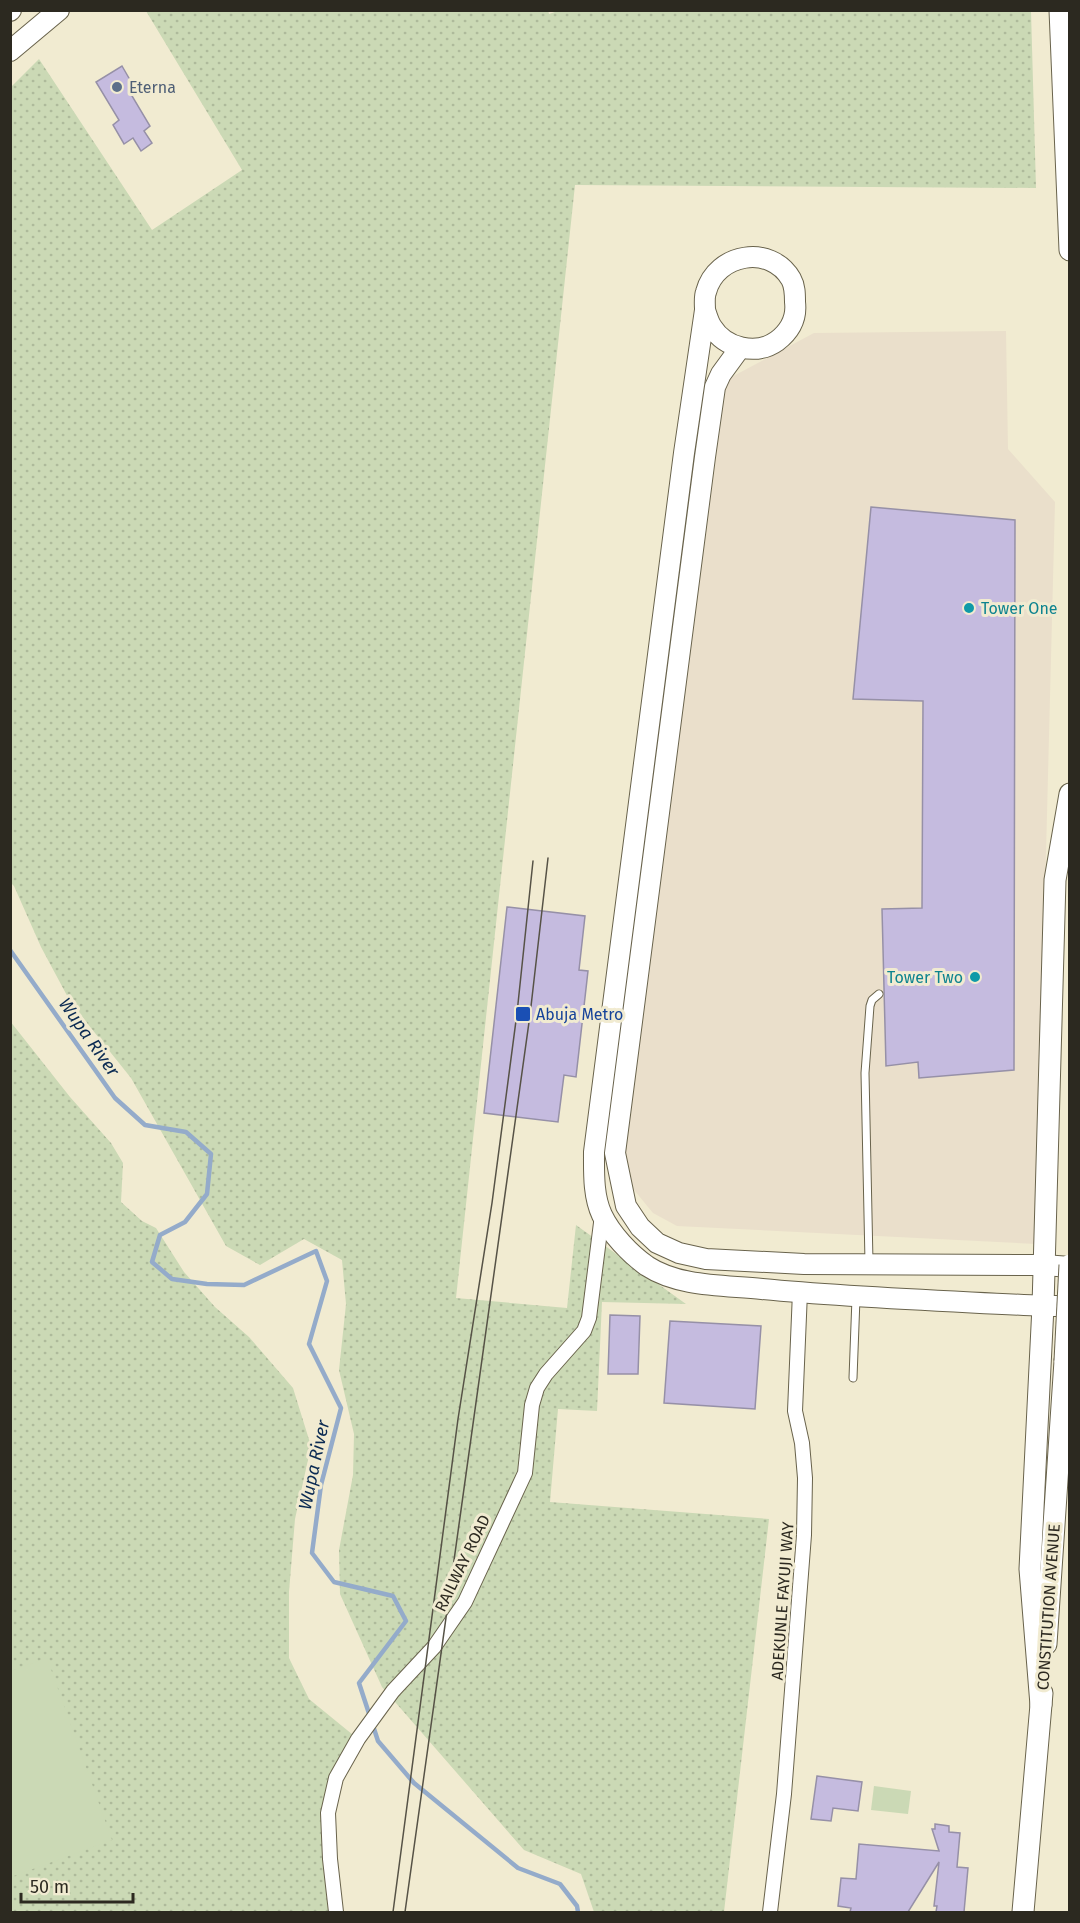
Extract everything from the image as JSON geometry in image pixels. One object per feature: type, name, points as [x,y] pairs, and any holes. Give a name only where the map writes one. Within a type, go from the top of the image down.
[{"type":"main road","points":[[1060,10],[1070,250]]},
{"type":"main road","points":[[1041,1705],[1030,1569],[1043,1306],[1055,880],[1070,794]]},
{"type":"main road","name":"CONSTITUTION AVENUE","points":[[1023,1912],[1041,1705],[1070,1266]]},
{"type":"street","points":[[10,51],[58,10]]},
{"type":"street","points":[[705,310],[712,327],[724,340],[740,348],[758,348],[775,342],[789,329],[796,313],[794,286],[778,264],[762,257],[744,256],[727,263],[713,275],[706,292],[594,1152],[595,1185],[602,1214],[622,1244],[647,1266],[670,1277],[699,1283],[856,1296],[1070,1306]]},
{"type":"street","points":[[740,348],[715,387],[712,402],[615,1153],[627,1206],[640,1227],[657,1243],[679,1253],[706,1259],[804,1264],[1070,1266]]},
{"type":"street","name":"RAILWAY ROAD","points":[[336,1912],[328,1813],[336,1778],[358,1739],[393,1691],[434,1647],[465,1602],[520,1484],[527,1462],[532,1405],[537,1388],[546,1374],[580,1336],[589,1318],[602,1214]]},
{"type":"street","name":"ADEKUNLE FAYUJI WAY","points":[[770,1912],[784,1794],[804,1535],[805,1478],[802,1443],[795,1411],[800,1292]]},
{"type":"lane","points":[[869,1264],[865,1073],[870,1006],[872,1000],[879,994]]},
{"type":"lane","points":[[853,1378],[856,1296]]},
{"type":"shaded area","points":[[1006,331],[1008,449],[1055,502],[1036,1244],[677,1226],[653,1213],[630,1185],[624,1153],[726,380],[814,333]]},
{"type":"green space","points":[[548,10],[549,14],[561,10],[1031,11],[1036,188],[575,185],[456,1298],[567,1308],[576,1225],[686,1304],[602,1302],[597,1411],[558,1409],[550,1502],[769,1519],[724,1912],[594,1912],[581,1874],[524,1850],[382,1687],[340,1594],[339,1550],[353,1475],[354,1434],[339,1370],[346,1304],[342,1260],[304,1239],[260,1265],[226,1246],[131,1078],[71,1003],[11,883],[10,88],[39,59],[152,230],[242,170],[146,11]]},
{"type":"green space","points":[[10,1021],[70,1097],[111,1143],[123,1163],[121,1202],[142,1221],[156,1228],[184,1272],[215,1307],[249,1337],[293,1388],[311,1446],[295,1519],[289,1592],[289,1658],[309,1699],[358,1739],[331,1796],[336,1912],[11,1912]]},
{"type":"green space","points":[[47,1658],[112,1840],[11,1877],[11,1671]]},
{"type":"green space","points":[[874,1786],[911,1791],[908,1814],[871,1810]]},
{"type":"building","points":[[122,66],[137,92],[132,96],[150,126],[144,131],[152,143],[141,151],[133,138],[124,144],[113,125],[119,120],[96,82]]},
{"type":"building","points":[[871,507],[1015,520],[1014,1070],[919,1078],[918,1062],[886,1066],[882,909],[922,908],[923,701],[853,699]]},
{"type":"building","points":[[507,907],[585,916],[579,970],[588,971],[576,1077],[564,1075],[558,1122],[484,1113]]},
{"type":"building","points":[[610,1315],[640,1316],[638,1374],[608,1374]]},
{"type":"building","points":[[670,1321],[761,1326],[755,1409],[664,1403]]},
{"type":"building","points":[[817,1776],[862,1782],[858,1811],[833,1808],[831,1821],[811,1819]]},
{"type":"building","points":[[935,1824],[949,1826],[949,1832],[960,1833],[957,1867],[968,1868],[964,1912],[936,1912],[937,1906],[934,1906],[939,1862],[908,1912],[850,1912],[851,1908],[838,1906],[841,1878],[856,1879],[859,1844],[939,1851],[932,1829],[935,1829]]},
{"type":"waterway","name":"Wupa River","points":[[10,950],[115,1098],[145,1125],[186,1132],[211,1154],[207,1194],[185,1222],[160,1235],[152,1262],[172,1279],[207,1284],[244,1285],[316,1251],[327,1281],[309,1344],[341,1408],[321,1485],[312,1553],[334,1582],[393,1596],[406,1621],[359,1683],[378,1741],[414,1783],[518,1868],[560,1884],[577,1906],[578,1912]]},
{"type":"tram line","points":[[405,1912],[530,1015],[548,858]]},
{"type":"tram line","points":[[393,1912],[458,1419],[492,1203],[517,1013],[533,861]]},
{"type":"place","name":"Eterna","points":[[117,87]]},
{"type":"place","name":"Tower One","points":[[969,608]]},
{"type":"place","name":"Tower Two","points":[[975,977]]},
{"type":"place","name":"Abuja Metro","points":[[523,1014]]}]
